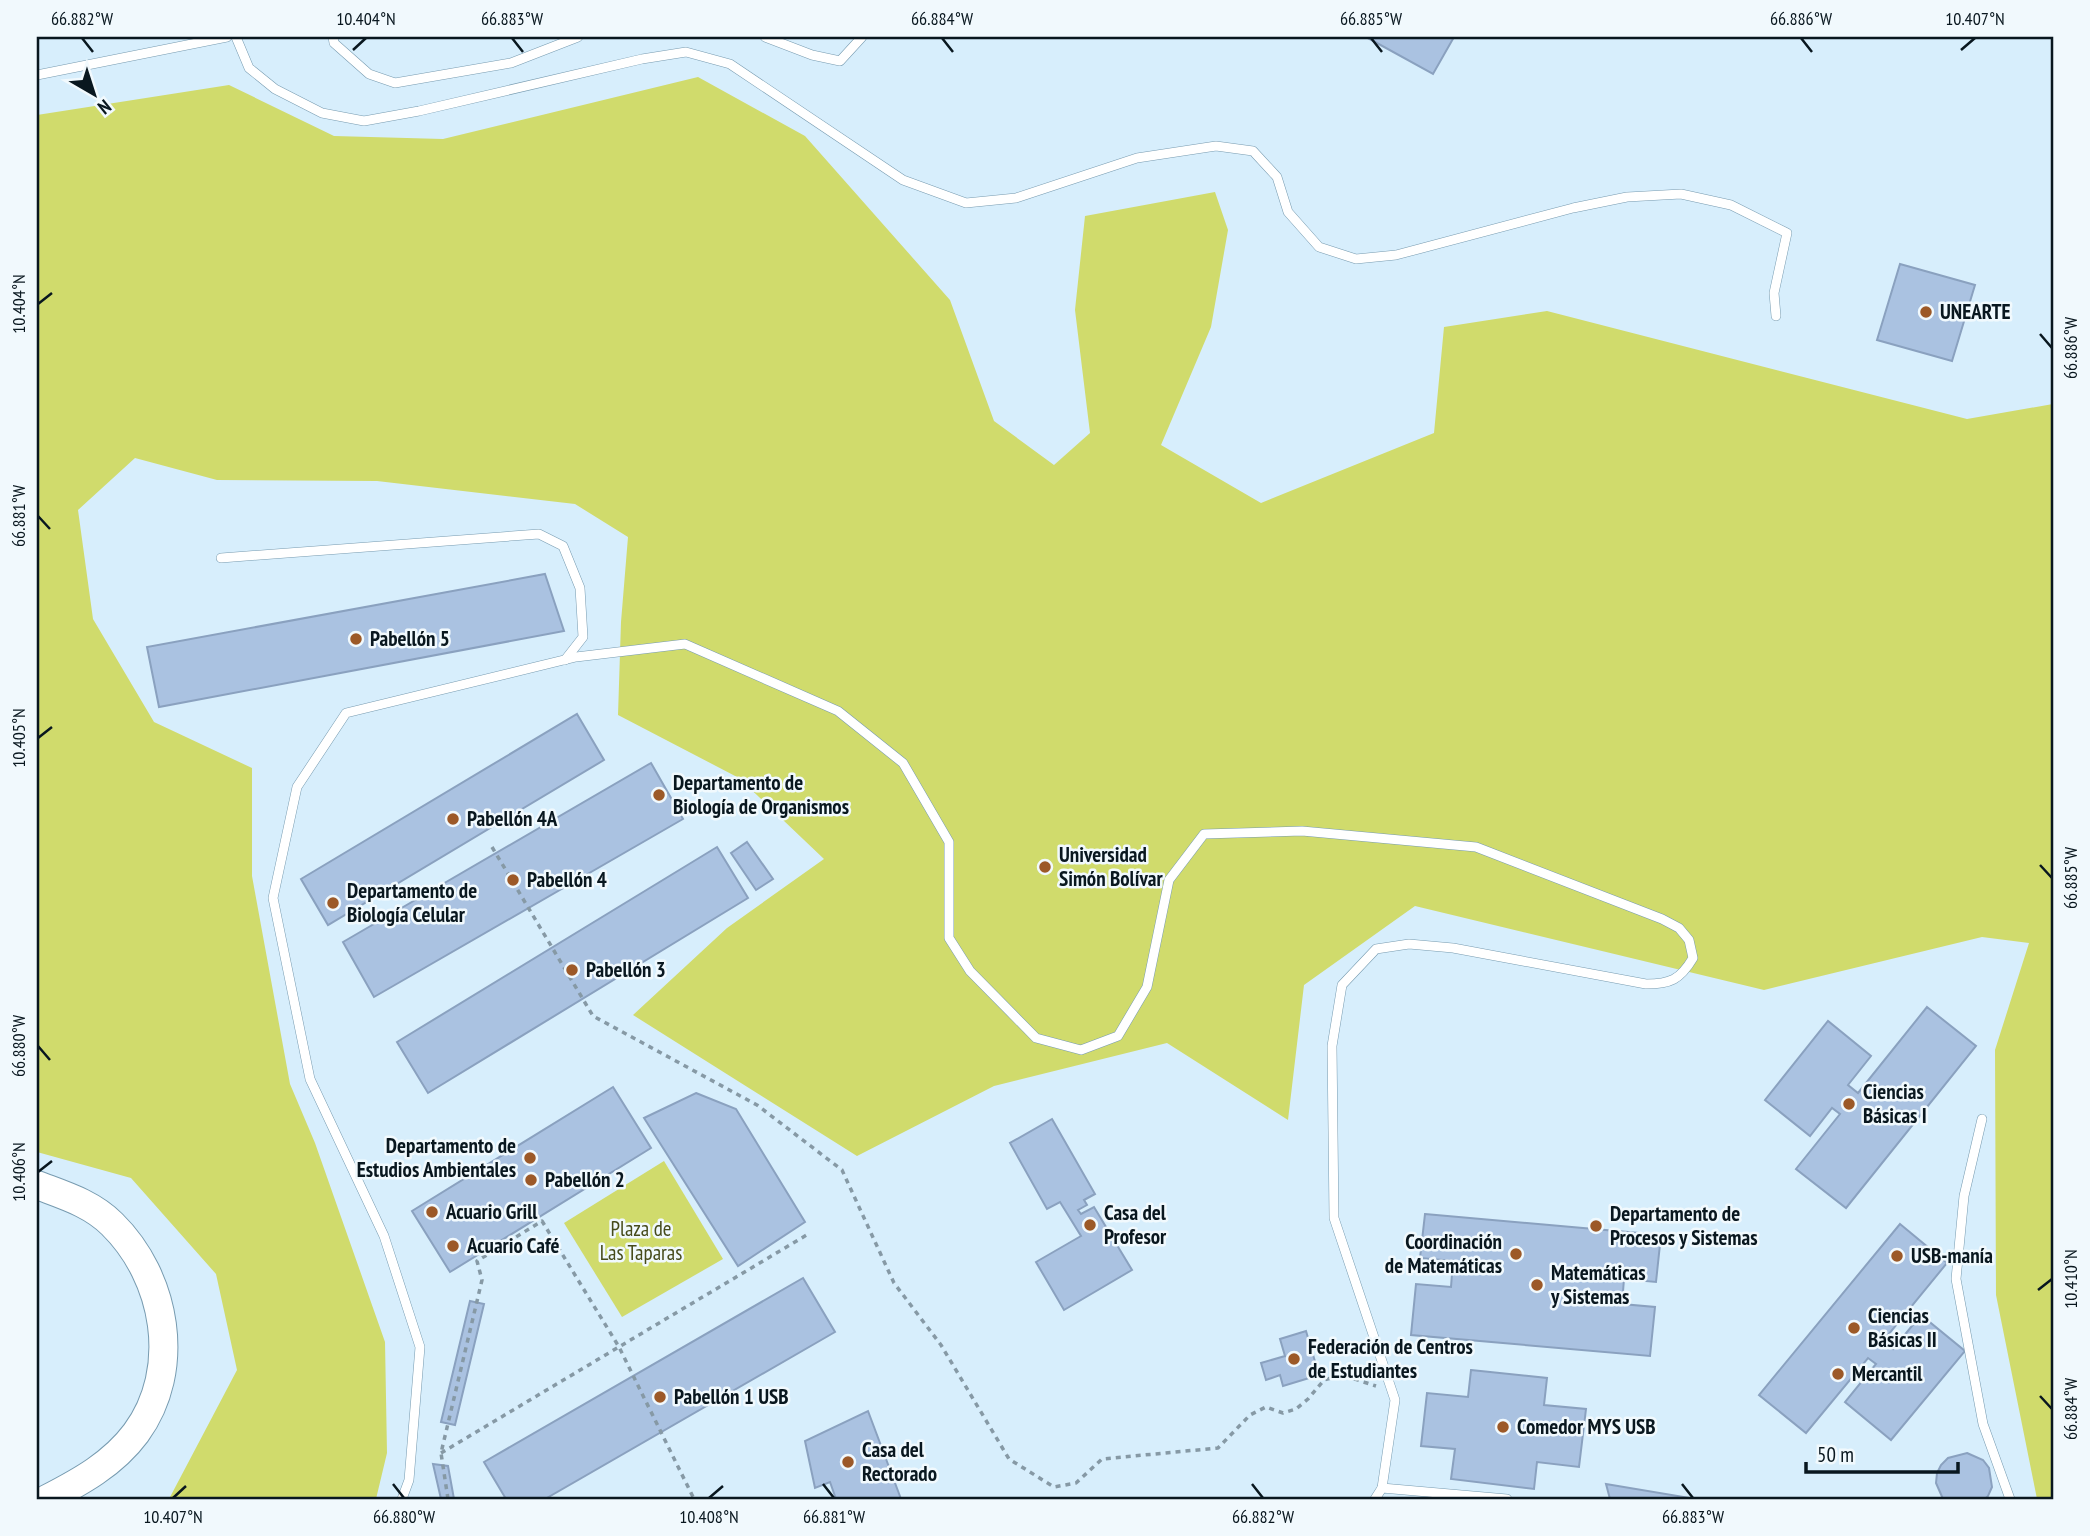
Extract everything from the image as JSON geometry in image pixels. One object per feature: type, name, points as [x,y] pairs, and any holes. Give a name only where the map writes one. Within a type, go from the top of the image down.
[{"type":"main road","points":[[37,1185],[84,1203],[111,1223],[136,1253],[153,1283],[161,1314],[163,1338],[163,1365],[158,1387],[150,1409],[136,1433],[98,1469],[47,1499]]},
{"type":"lane","points":[[37,75],[227,37]]},
{"type":"lane","points":[[236,37],[249,68],[275,89],[322,113],[364,121],[419,111],[642,58],[686,52],[730,64],[903,180],[966,203],[1016,198],[1137,158],[1216,146],[1254,151],[1277,177],[1288,212],[1318,247],[1356,259],[1396,255],[1573,208],[1627,197],[1681,194],[1731,205],[1787,233],[1774,293],[1776,316]]},
{"type":"lane","points":[[333,37],[334,43],[369,74],[395,83],[511,63],[578,37]]},
{"type":"lane","points":[[765,37],[812,55],[840,61],[862,37]]},
{"type":"lane","points":[[221,558],[539,534],[564,546],[580,588],[583,637],[565,660]]},
{"type":"lane","points":[[402,1499],[409,1480],[420,1347],[384,1236],[310,1079],[273,898],[298,787],[346,713],[565,660],[685,644],[838,711],[903,763],[949,842],[949,938],[970,971],[1036,1038],[1080,1050],[1118,1036],[1147,987],[1169,880],[1204,834],[1302,831],[1476,846],[1634,907],[1679,928],[1689,940],[1692,958],[1684,973],[1666,984],[1646,984],[1453,948],[1409,944],[1376,949],[1342,985],[1332,1046],[1334,1218],[1395,1400],[1382,1488],[1375,1499]]},
{"type":"lane","points":[[1982,1119],[1964,1196],[1956,1279],[1983,1424],[2010,1499]]},
{"type":"lane","points":[[1382,1488],[1507,1499]]},
{"type":"path","points":[[492,847],[593,1016],[757,1105],[842,1170],[894,1283],[941,1345],[1009,1459],[1054,1487],[1076,1483],[1102,1459],[1219,1448],[1250,1415],[1266,1406],[1283,1413],[1296,1409],[1324,1380],[1342,1375],[1392,1391]]},
{"type":"path","points":[[448,1499],[441,1453],[482,1280],[477,1261],[542,1222],[619,1347],[694,1499]]},
{"type":"path","points":[[441,1453],[810,1233]]},
{"type":"green space","points":[[698,77],[805,136],[950,300],[994,421],[1054,465],[1090,433],[1075,310],[1085,216],[1215,192],[1228,230],[1211,327],[1161,445],[1261,503],[1434,433],[1444,327],[1547,311],[1967,419],[2053,404],[2053,1499],[2037,1499],[1996,1295],[1995,1050],[2029,943],[1982,937],[1764,990],[1415,906],[1304,985],[1288,1120],[1167,1043],[994,1086],[857,1156],[633,1015],[727,928],[824,859],[739,778],[618,715],[621,622],[628,537],[575,504],[377,481],[217,480],[135,458],[78,510],[93,619],[154,722],[252,768],[252,876],[290,1084],[315,1143],[385,1342],[387,1453],[376,1499],[169,1499],[237,1370],[216,1274],[131,1178],[37,1152],[37,115],[229,85],[334,136],[443,139]]},
{"type":"green space","name":"Plaza de Las Taparas","points":[[664,1161],[723,1259],[622,1317],[564,1223]]},
{"type":"building","points":[[1366,37],[1454,37],[1433,74]]},
{"type":"building","name":"UNEARTE","points":[[1900,264],[1975,285],[1952,361],[1877,340]]},
{"type":"building","name":"Pabellón 5","points":[[545,574],[564,631],[159,707],[147,647]]},
{"type":"building","name":"Pabellón 4A","points":[[577,714],[604,760],[328,925],[301,879]]},
{"type":"building","name":"Pabellón 4","points":[[651,763],[683,819],[374,997],[343,942]]},
{"type":"building","points":[[747,842],[773,879],[756,890],[731,853]]},
{"type":"building","name":"Pabellón 3","points":[[717,847],[748,898],[428,1093],[397,1042]]},
{"type":"building","name":"Ciencias Básicas I","points":[[1927,1007],[1976,1046],[1846,1208],[1796,1169],[1840,1114],[1832,1108],[1810,1136],[1765,1100],[1828,1021],[1871,1056],[1848,1085],[1858,1093]]},
{"type":"building","name":"Pabellón 2","points":[[613,1087],[651,1148],[450,1272],[412,1211]]},
{"type":"building","points":[[696,1093],[736,1109],[805,1222],[738,1266],[644,1118]]},
{"type":"building","name":"Casa del Profesor","points":[[1052,1119],[1095,1194],[1084,1200],[1087,1205],[1078,1210],[1081,1214],[1094,1207],[1132,1270],[1064,1310],[1036,1262],[1081,1236],[1060,1202],[1047,1209],[1010,1143]]},
{"type":"building","name":"Matemáticas y Sistemas","points":[[1425,1214],[1661,1235],[1656,1282],[1624,1279],[1622,1304],[1655,1307],[1650,1356],[1411,1335],[1416,1284],[1451,1287],[1453,1261],[1420,1258]]},
{"type":"building","name":"Ciencias Básicas II","points":[[1900,1224],[1947,1263],[1883,1341],[1893,1349],[1921,1315],[1965,1351],[1891,1440],[1845,1402],[1876,1364],[1868,1358],[1806,1433],[1759,1395]]},
{"type":"building","name":"Pabellón 1 USB","points":[[803,1278],[835,1332],[545,1499],[506,1499],[484,1462]]},
{"type":"building","points":[[470,1301],[484,1304],[455,1425],[441,1422]]},
{"type":"building","name":"Federación de Centros de Estudiantes","points":[[1306,1331],[1319,1375],[1283,1386],[1280,1375],[1266,1380],[1261,1363],[1285,1356],[1280,1339]]},
{"type":"building","name":"Comedor MYS USB","points":[[1471,1370],[1547,1378],[1544,1405],[1586,1409],[1579,1467],[1537,1462],[1534,1489],[1451,1479],[1455,1449],[1421,1446],[1427,1393],[1468,1397]]},
{"type":"building","name":"Casa del Rectorado","points":[[868,1411],[901,1499],[836,1499],[830,1482],[815,1488],[805,1441]]},
{"type":"building","points":[[1967,1453],[1983,1460],[1989,1468],[1992,1487],[1988,1496],[1985,1499],[1943,1499],[1936,1483],[1941,1465],[1948,1458]]},
{"type":"building","points":[[433,1464],[448,1466],[454,1499],[441,1499]]},
{"type":"building","points":[[1606,1484],[1690,1498],[1690,1499],[1610,1499]]},
{"type":"place","name":"UNEARTE","points":[[1926,312]]},
{"type":"place","name":"Pabellón 5","points":[[356,639]]},
{"type":"place","name":"Departamento de Biología de Organismos","points":[[659,795]]},
{"type":"place","name":"Pabellón 4A","points":[[453,819]]},
{"type":"place","name":"Universidad Simón Bolívar","points":[[1045,867]]},
{"type":"place","name":"Pabellón 4","points":[[513,880]]},
{"type":"place","name":"Departamento de Biología Celular","points":[[333,903]]},
{"type":"place","name":"Pabellón 3","points":[[572,970]]},
{"type":"place","name":"Ciencias Básicas I","points":[[1849,1104]]},
{"type":"place","name":"Departamento de Estudios Ambientales","points":[[530,1158]]},
{"type":"place","name":"Pabellón 2","points":[[531,1180]]},
{"type":"place","name":"Acuario Grill","points":[[432,1212]]},
{"type":"place","name":"Casa del Profesor","points":[[1090,1225]]},
{"type":"place","name":"Departamento de Procesos y Sistemas","points":[[1596,1226]]},
{"type":"place","name":"Acuario Café","points":[[453,1246]]},
{"type":"place","name":"Coordinación de Matemáticas","points":[[1516,1254]]},
{"type":"place","name":"USB-manía","points":[[1897,1256]]},
{"type":"place","name":"Matemáticas y Sistemas","points":[[1537,1285]]},
{"type":"place","name":"Ciencias Básicas II","points":[[1854,1328]]},
{"type":"place","name":"Federación de Centros de Estudiantes","points":[[1294,1359]]},
{"type":"place","name":"Mercantil","points":[[1838,1374]]},
{"type":"place","name":"Pabellón 1 USB","points":[[660,1397]]},
{"type":"place","name":"Comedor MYS USB","points":[[1503,1427]]},
{"type":"place","name":"Casa del Rectorado","points":[[848,1462]]}]
